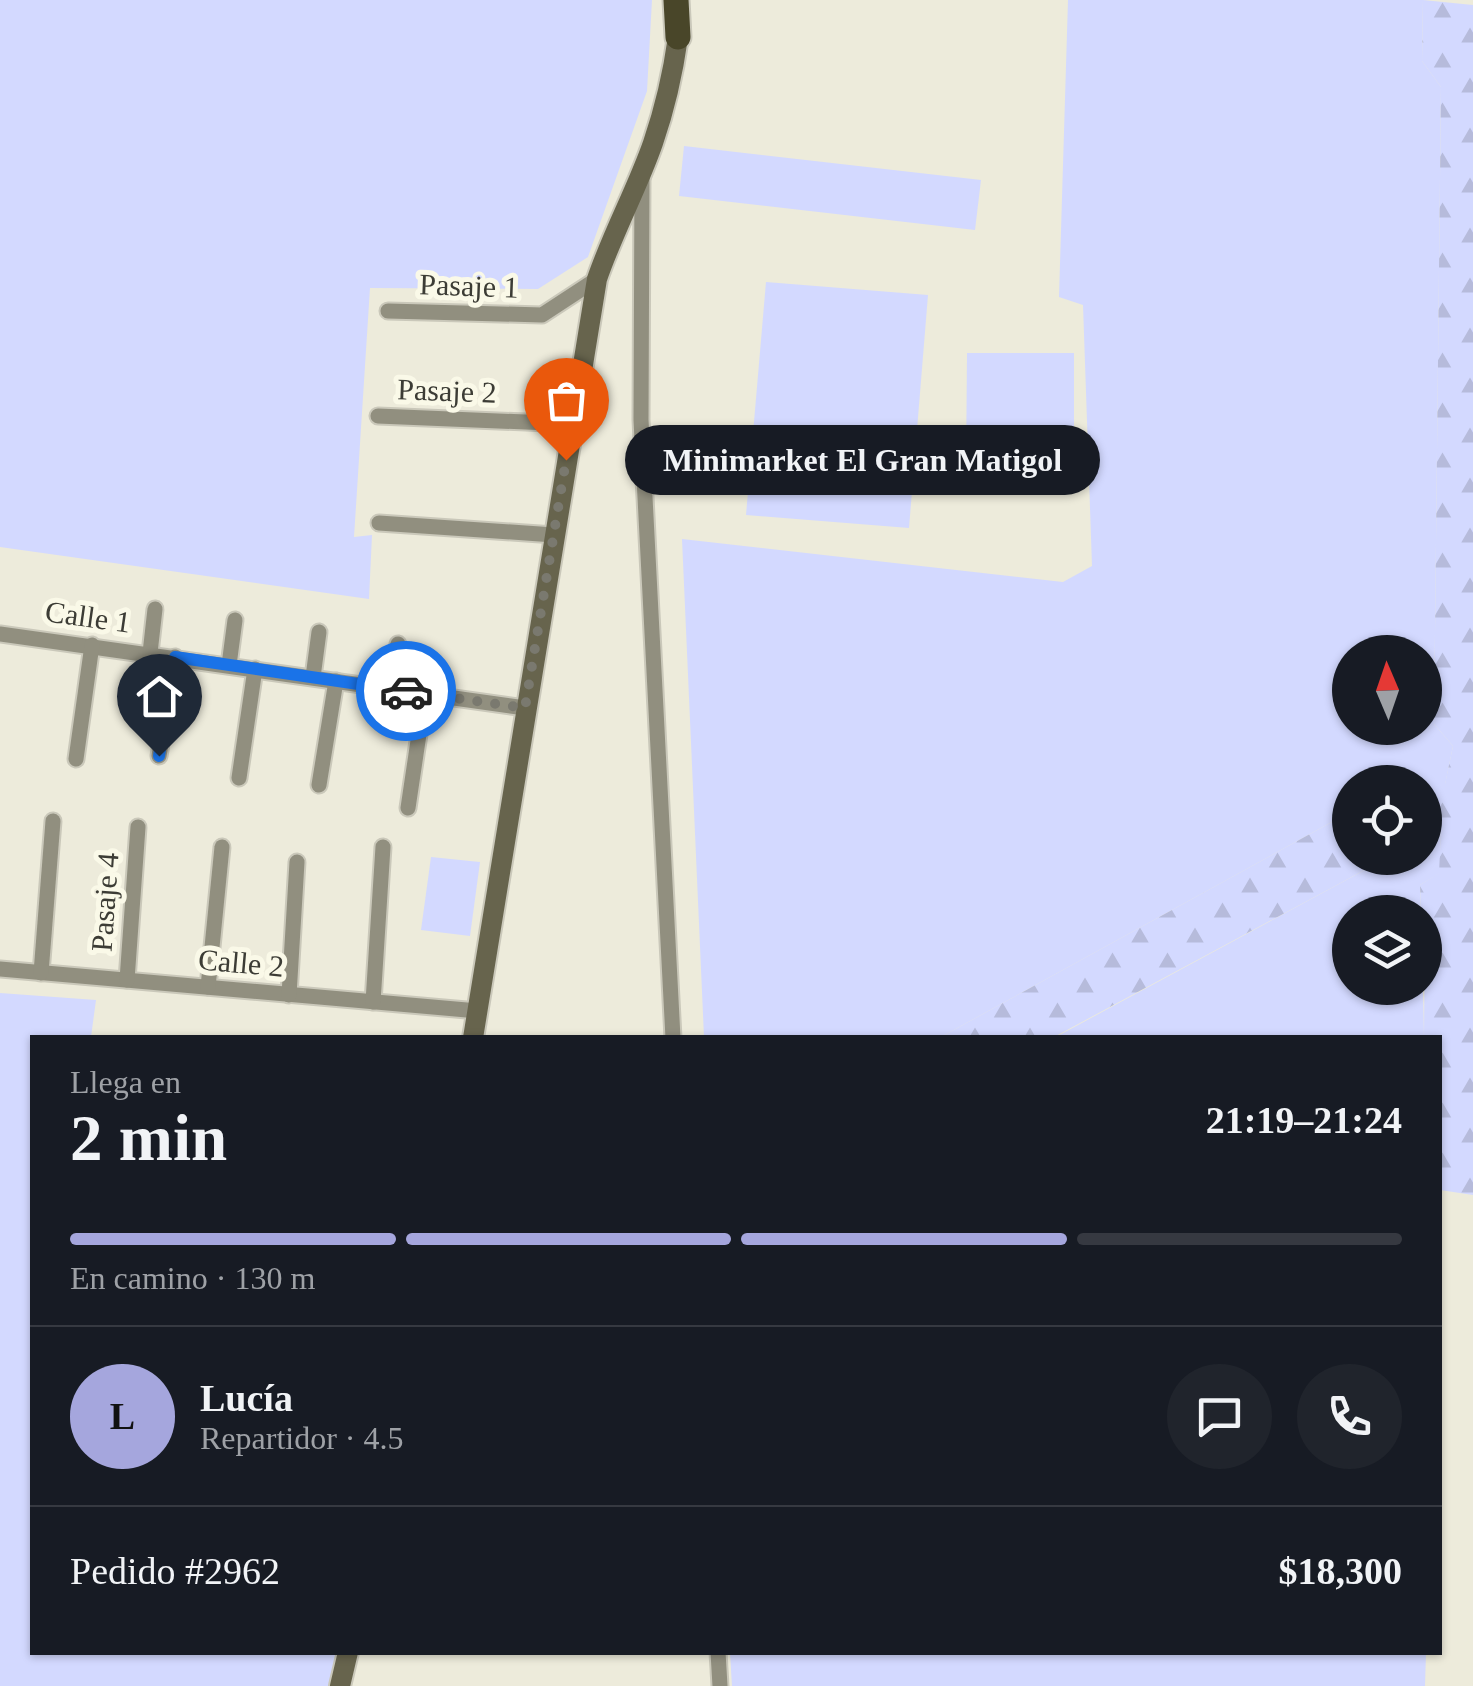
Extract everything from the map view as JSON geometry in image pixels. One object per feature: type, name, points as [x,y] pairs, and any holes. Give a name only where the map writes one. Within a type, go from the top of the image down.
[{"type":"main road","points":[[474,1035],[597,280],[666,103],[678,37],[678,0]]},
{"type":"main road","points":[[340,1686],[347,1655]]},
{"type":"street","points":[[642,170],[641,420],[673,1035]]},
{"type":"street","name":"Pasaje 1","points":[[388,310],[542,316],[597,280]]},
{"type":"street","name":"Pasaje 2","points":[[378,416],[573,424]]},
{"type":"street","points":[[379,523],[554,534]]},
{"type":"street","points":[[150,653],[155,609]]},
{"type":"street","points":[[229,665],[235,620]]},
{"type":"street","points":[[313,677],[319,632]]},
{"type":"street","name":"Calle 1","points":[[0,634],[525,708]]},
{"type":"street","points":[[391,689],[398,644]]},
{"type":"street","points":[[76,760],[92,645]]},
{"type":"street","points":[[159,756],[175,657]]},
{"type":"street","points":[[239,778],[255,668]]},
{"type":"street","points":[[320,785],[336,681]]},
{"type":"street","points":[[408,808],[425,694]]},
{"type":"street","points":[[41,973],[53,821]]},
{"type":"street","name":"Pasaje 4","points":[[126,980],[138,827]]},
{"type":"street","points":[[208,988],[222,847]]},
{"type":"street","points":[[374,1002],[382,847]]},
{"type":"street","points":[[289,995],[298,862]]},
{"type":"street","name":"Calle 2","points":[[0,969],[478,1011]]},
{"type":"street","points":[[718,1655],[720,1686]]},
{"type":"green space","points":[[0,0],[652,0],[647,91],[588,257],[538,289],[370,288],[354,537],[372,535],[369,599],[0,547]]},
{"type":"green space","points":[[1068,0],[1423,0],[1422,61],[1441,87],[1435,635],[1332,635],[1332,745],[1442,745],[1442,733],[1453,746],[1445,785],[1442,785],[1442,765],[1332,765],[1332,822],[945,1035],[704,1035],[682,539],[1063,582],[1092,566],[1083,305],[1059,297]]},
{"type":"green space","points":[[1423,0],[1473,5],[1473,1195],[1442,1190],[1442,1035],[1424,1035],[1424,1005],[1442,1005],[1442,895],[1420,895],[1420,885],[1442,875],[1442,784],[1453,746],[1442,733],[1442,635],[1435,635],[1441,87],[1422,61]]},
{"type":"green space","points":[[684,146],[981,180],[975,230],[679,196]]},
{"type":"green space","points":[[766,282],[928,295],[909,528],[746,515]]},
{"type":"green space","points":[[967,353],[1074,353],[1074,469],[966,468]]},
{"type":"green space","points":[[1332,822],[1332,875],[1355,875],[1058,1035],[945,1035]]},
{"type":"green space","points":[[431,857],[480,862],[470,936],[421,930]]},
{"type":"green space","points":[[1356,875],[1437,875],[1420,885],[1420,895],[1332,895],[1332,1005],[1423,1005],[1424,1035],[1060,1035]]},
{"type":"green space","points":[[0,993],[96,1000],[91,1035],[30,1035],[30,1655],[336,1655],[329,1686],[0,1686]]},
{"type":"green space","points":[[730,1655],[1426,1655],[1425,1686],[732,1686]]},
{"type":"way so far","points":[[406,691],[525,708],[566,460]]},
{"type":"place","name":"Minimarket El Gran Matigol","points":[[566,460]]},
{"type":"route","points":[[159,756],[175,657],[406,691]]}]
